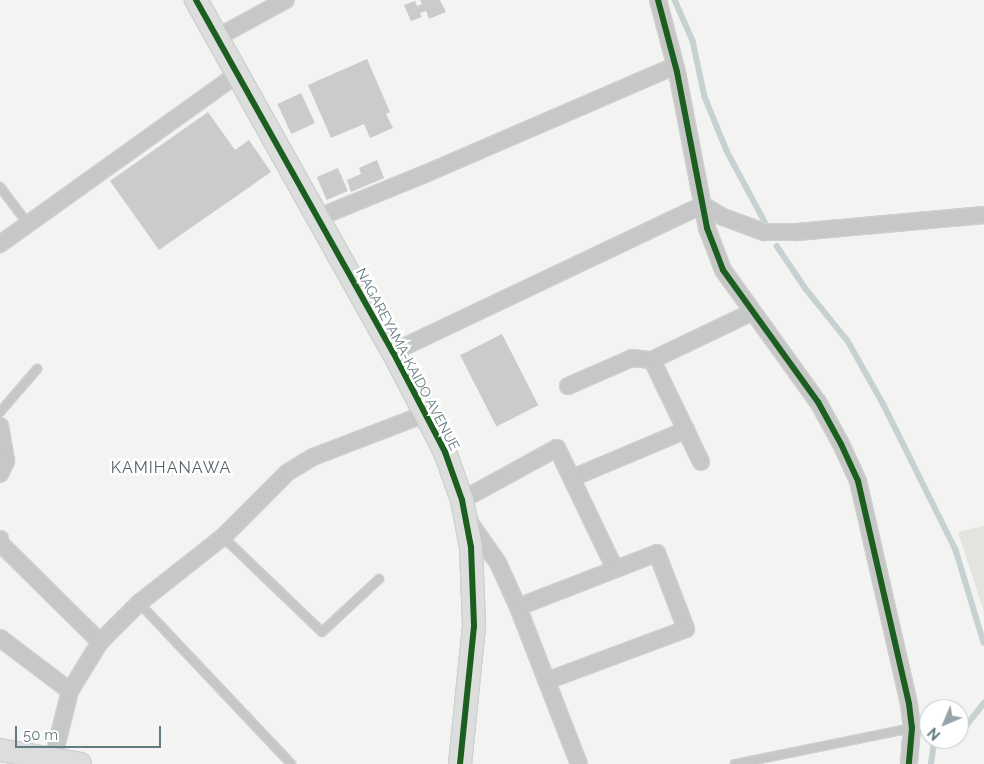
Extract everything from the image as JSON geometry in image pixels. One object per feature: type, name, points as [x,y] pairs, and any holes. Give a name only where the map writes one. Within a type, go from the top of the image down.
[{"type":"street","name":"NAGAREYAMA-KAIDO AVENUE","points":[[196,0],[239,73],[278,149],[393,352],[445,452],[464,508],[473,578],[474,626],[460,764]]},
{"type":"street","points":[[218,38],[286,0]]},
{"type":"street","points":[[658,0],[675,66],[707,228],[723,270],[752,312],[784,352],[818,402],[841,444],[858,481],[909,704],[912,728],[909,764]]},
{"type":"street","points":[[317,218],[425,174],[675,66]]},
{"type":"street","points":[[0,244],[239,73]]},
{"type":"street","points":[[703,205],[723,216],[764,232],[797,232],[984,215]]},
{"type":"street","points":[[393,352],[703,205]]},
{"type":"street","points":[[568,386],[632,358],[652,360],[752,312]]},
{"type":"street","points":[[652,360],[701,462]]},
{"type":"street","points":[[53,759],[70,691],[100,642],[139,603],[223,537],[288,472],[313,457],[425,414]]},
{"type":"street","points":[[0,426],[6,461],[0,474]]},
{"type":"street","points":[[572,478],[686,430]]},
{"type":"street","points":[[579,764],[518,607],[498,563],[464,508],[557,448],[615,568]]},
{"type":"street","points":[[0,539],[0,543],[100,642]]},
{"type":"street","points":[[518,607],[657,553],[686,630],[546,681]]},
{"type":"street","points":[[0,638],[70,691]]},
{"type":"street","points":[[0,750],[80,764]]},
{"type":"lane","points":[[0,187],[28,224]]},
{"type":"lane","points":[[0,412],[37,369]]},
{"type":"lane","points":[[223,537],[322,632],[379,579]]},
{"type":"lane","points":[[139,603],[291,764]]},
{"type":"lane","points":[[735,764],[912,728]]},
{"type":"shaded area","points":[[984,526],[984,612],[958,532]]},
{"type":"building","points":[[420,0],[440,0],[446,12],[429,19],[426,11],[420,13],[422,17],[411,21],[404,5],[415,1],[417,6],[422,4]]},
{"type":"building","points":[[367,59],[390,112],[386,114],[393,128],[370,138],[364,124],[331,138],[308,85]]},
{"type":"building","points":[[301,93],[315,123],[291,134],[277,104]]},
{"type":"building","points":[[208,112],[235,150],[249,140],[271,172],[159,250],[110,181]]},
{"type":"building","points":[[377,160],[384,178],[351,192],[347,180],[361,174],[359,168]]},
{"type":"building","points":[[338,168],[348,191],[327,200],[317,177]]},
{"type":"building","points":[[502,334],[538,405],[496,427],[460,355]]},
{"type":"waterway","points":[[675,0],[693,41],[705,97],[727,151],[765,222]]},
{"type":"waterway","points":[[777,246],[806,289],[848,341],[883,403],[956,550],[984,643]]},
{"type":"waterway","points":[[969,722],[984,703]]},
{"type":"waterway","points":[[931,764],[933,749]]},
{"type":"cycle path","points":[[196,0],[393,352],[445,452],[462,500],[471,547],[474,626],[460,764]]},
{"type":"cycle path","points":[[658,0],[677,72],[707,228],[723,270],[818,402],[841,444],[858,481],[909,704],[912,728],[909,764]]},
{"type":"district","name":"KAMIHANAWA","points":[[171,468]]}]
